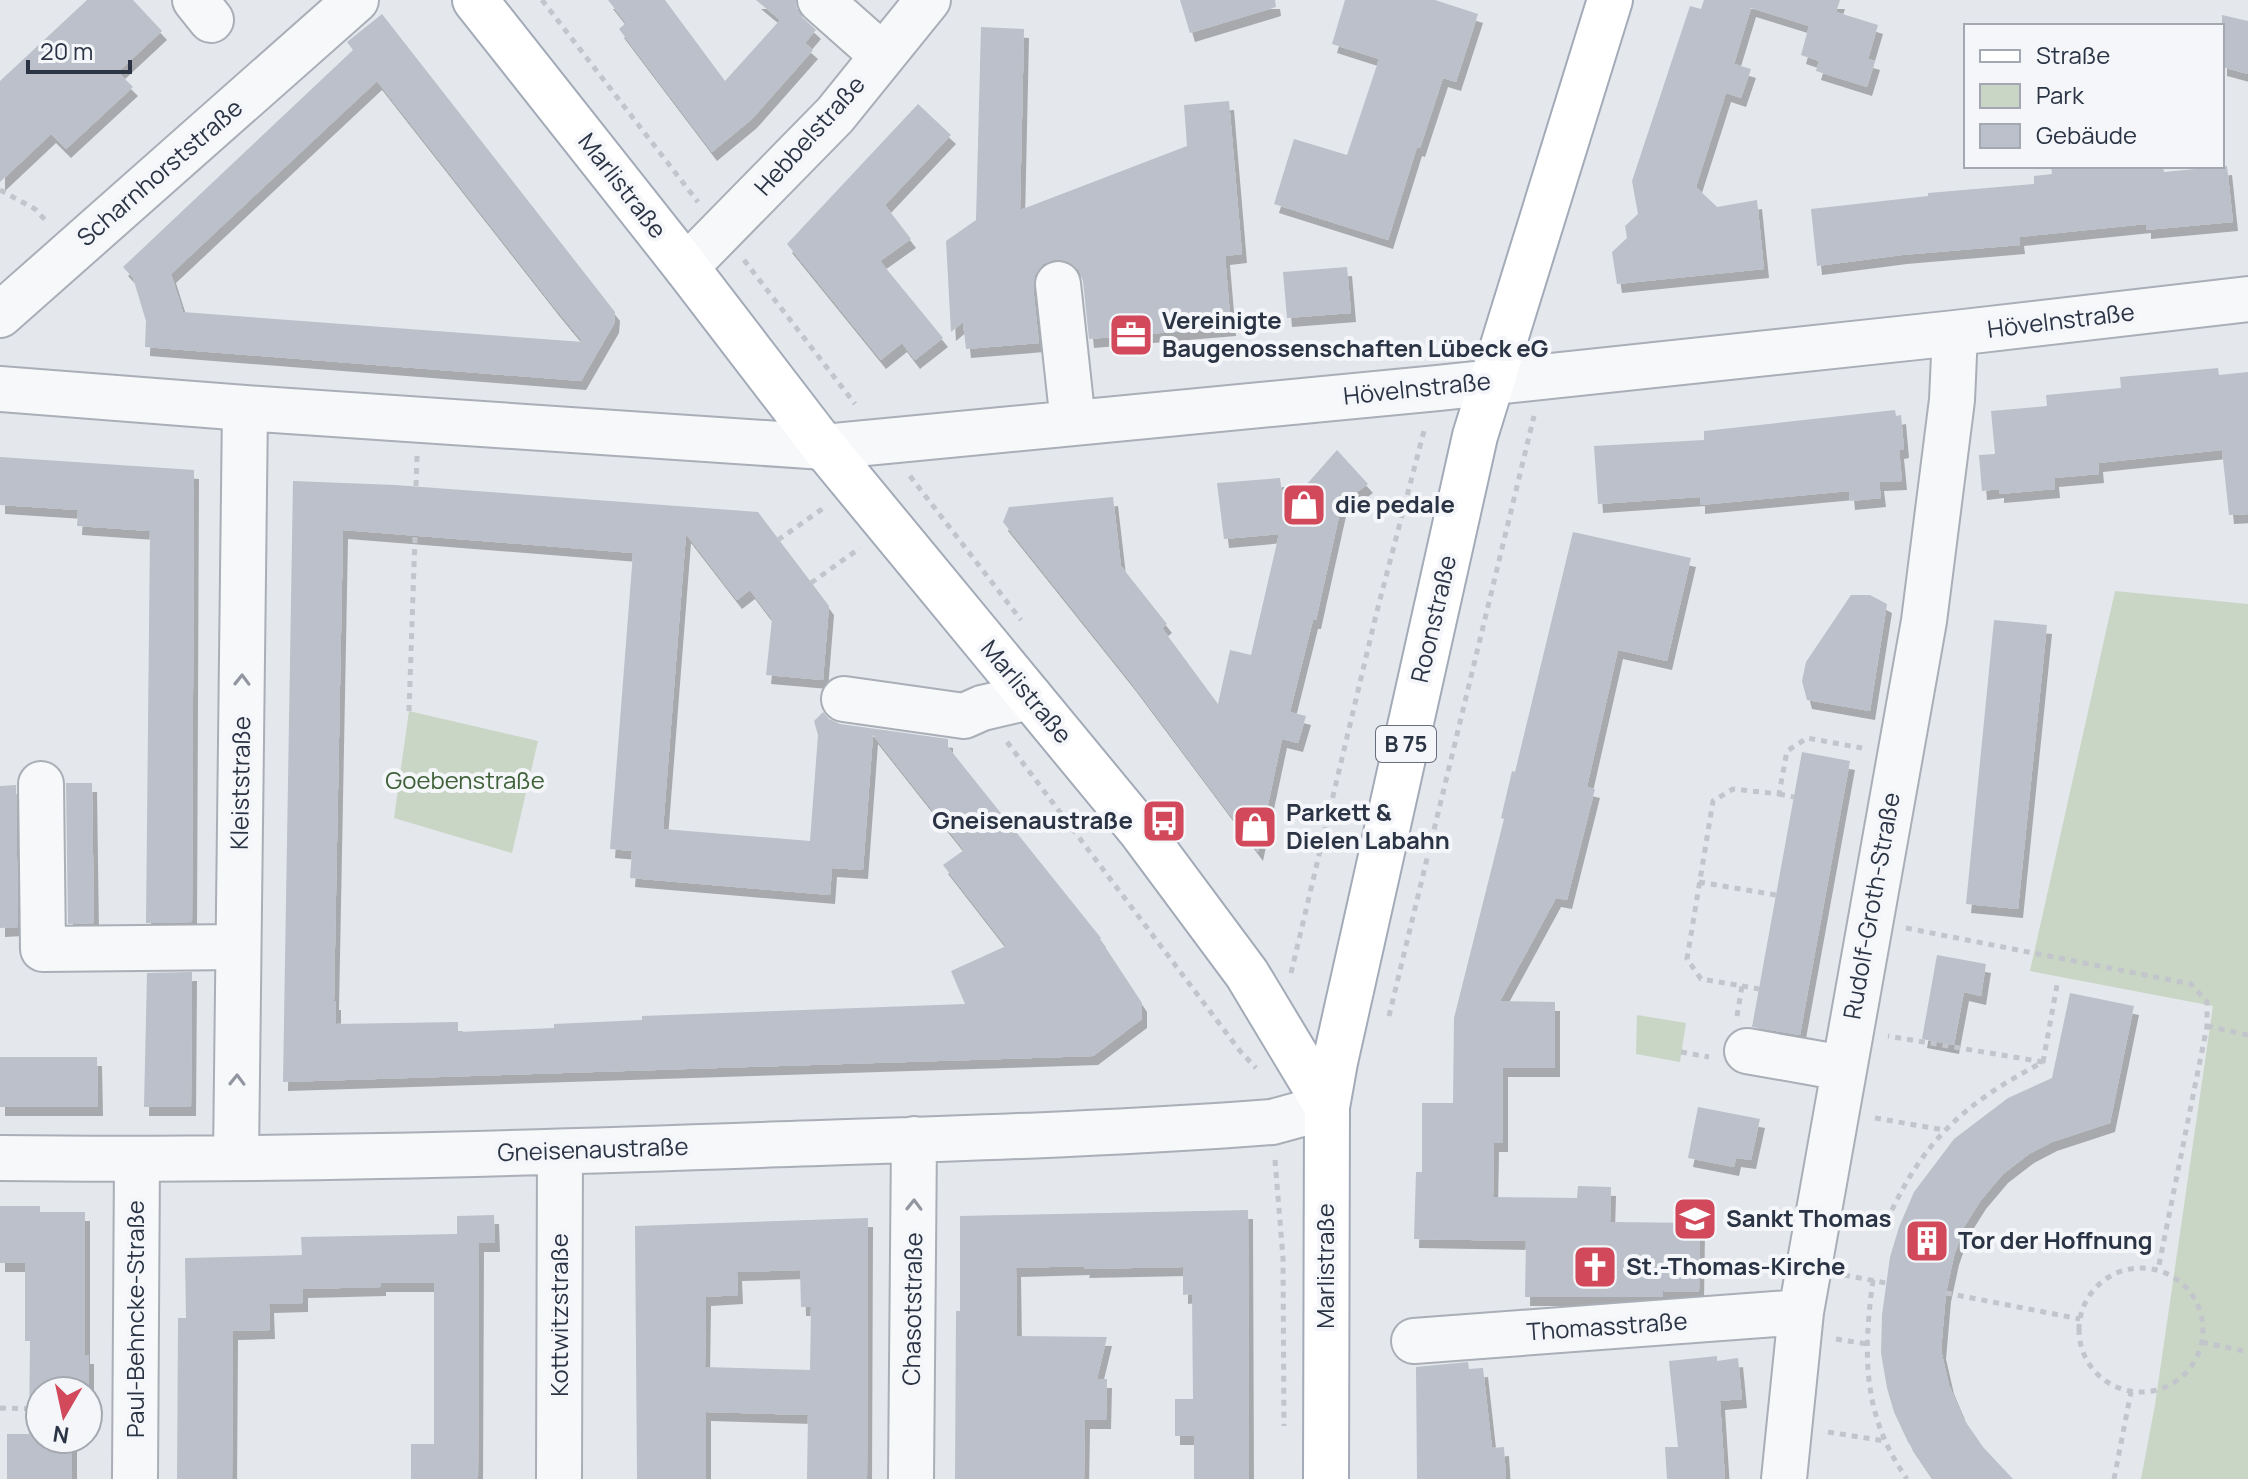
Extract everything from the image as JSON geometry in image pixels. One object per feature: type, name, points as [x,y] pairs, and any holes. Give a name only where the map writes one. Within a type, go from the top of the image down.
[{"type":"main road","name":"Marlistraße","points":[[475,0],[824,447],[1140,830],[1247,974],[1327,1107],[1326,1479]]},
{"type":"main road","name":"Roonstraße","points":[[1327,1107],[1475,436],[1610,0]]},
{"type":"street","name":"Scharnhorststraße","points":[[0,315],[356,0]]},
{"type":"street","points":[[820,0],[882,55]]},
{"type":"street","name":"Hebbelstraße","points":[[686,267],[835,115],[928,0]]},
{"type":"street","points":[[1058,284],[1073,423]]},
{"type":"street","name":"Hövelnstraße","points":[[824,447],[1490,382],[2248,299]]},
{"type":"street","name":"Rudolf-Groth-Straße","points":[[1784,1479],[1801,1312],[1924,621],[1952,400],[1955,333]]},
{"type":"street","points":[[0,389],[824,447]]},
{"type":"street","name":"Kleiststraße","points":[[236,1158],[245,408]]},
{"type":"street","points":[[844,699],[964,716],[982,708],[1030,697]]},
{"type":"street","points":[[41,784],[43,949],[238,947]]},
{"type":"street","points":[[1741,1041],[1843,1068]]},
{"type":"street","name":"Gneisenaustraße","points":[[0,1158],[236,1158],[560,1152],[914,1139],[1272,1122],[1327,1107]]},
{"type":"street","name":"Chasotstraße","points":[[911,1479],[914,1139]]},
{"type":"street","name":"Kottwitzstraße","points":[[559,1479],[560,1152]]},
{"type":"street","name":"Paul-Behncke-Straße","points":[[135,1479],[137,1159]]},
{"type":"street","name":"Thomasstraße","points":[[1414,1341],[1801,1312]]},
{"type":"path","points":[[0,190],[35,209],[73,251]]},
{"type":"path","points":[[1394,994],[1531,427]]},
{"type":"path","points":[[1292,971],[1419,445]]},
{"type":"path","points":[[778,540],[829,505]]},
{"type":"path","points":[[853,536],[870,559]]},
{"type":"path","points":[[409,711],[415,537]]},
{"type":"path","points":[[811,583],[861,547]]},
{"type":"path","points":[[982,708],[1240,1051]]},
{"type":"path","points":[[1779,794],[1787,751],[1807,738],[1899,754]]},
{"type":"path","points":[[1759,989],[1701,979],[1687,959],[1713,801],[1733,789],[1794,797]]},
{"type":"path","points":[[1699,882],[1776,895]]},
{"type":"path","points":[[1869,921],[2191,984],[2207,1002],[2207,1026],[2158,1270]]},
{"type":"path","points":[[1841,1217],[1885,1225],[1911,1171],[1945,1130],[1986,1095],[2043,1062],[2057,985]]},
{"type":"path","points":[[1741,1041],[1742,986]]},
{"type":"path","points":[[2207,1026],[2248,1035]]},
{"type":"path","points":[[1876,1034],[2043,1062]]},
{"type":"path","points":[[1874,1118],[1945,1130]]},
{"type":"path","points":[[1277,1178],[1283,1258],[1284,1432]]},
{"type":"path","points":[[2138,1268],[2158,1270],[2176,1278],[2194,1298],[2203,1324],[2202,1342],[2196,1361],[2184,1376],[2159,1389],[2131,1392],[2112,1385],[2096,1373],[2085,1358],[2079,1339],[2080,1319],[2087,1300],[2109,1278],[2138,1268]]},
{"type":"path","points":[[1873,1280],[1867,1374],[1877,1418],[1894,1461],[1907,1479]]},
{"type":"path","points":[[1946,1293],[2080,1319]]},
{"type":"path","points":[[2202,1342],[2248,1352]]},
{"type":"path","points":[[2114,1479],[2131,1392]]},
{"type":"path","points":[[0,1408],[24,1409]]},
{"type":"path","points":[[1816,1430],[1886,1441]]},
{"type":"green space","points":[[2115,591],[2248,604],[2248,1479],[2141,1479],[2155,1405],[2213,1006],[2030,971]]},
{"type":"green space","name":"Goebenstraße","points":[[409,711],[538,741],[512,853],[394,818]]},
{"type":"green space","points":[[1637,1015],[1686,1023],[1680,1062],[1636,1054]]},
{"type":"building","points":[[87,0],[133,0],[162,31],[118,72],[133,87],[66,149],[51,134],[0,182],[0,81]]},
{"type":"building","points":[[608,0],[665,0],[725,81],[780,20],[756,0],[796,0],[803,18],[816,30],[805,43],[813,50],[752,119],[712,152],[619,29],[626,23]]},
{"type":"building","points":[[1180,0],[1275,0],[1276,7],[1190,33]]},
{"type":"building","points":[[1345,0],[1435,0],[1478,14],[1456,82],[1443,78],[1420,148],[1417,147],[1388,240],[1274,204],[1294,139],[1347,155],[1379,59],[1332,44]]},
{"type":"building","points":[[1704,0],[1840,0],[1836,12],[1878,25],[1868,59],[1875,61],[1867,87],[1816,71],[1819,61],[1801,55],[1809,26],[1751,8],[1734,64],[1751,69],[1741,98],[1726,93],[1696,187],[1717,207],[1757,200],[1764,269],[1617,284],[1612,252],[1627,238],[1625,226],[1638,214],[1632,181],[1690,6],[1701,9]]},
{"type":"building","points":[[382,14],[615,312],[614,324],[581,381],[145,347],[146,321],[133,278],[123,267],[353,50],[347,42]],"holes":[[[377,81],[583,342],[183,312],[171,274]]]},
{"type":"building","points":[[2222,15],[2248,21],[2248,74],[2224,68]]},
{"type":"building","points":[[981,27],[1024,29],[1020,210],[1187,146],[1184,105],[1229,101],[1242,254],[1225,256],[1231,327],[1089,339],[1079,270],[1069,262],[1056,259],[1043,264],[1035,275],[1033,287],[1039,343],[966,349],[963,322],[951,332],[946,241],[976,220]]},
{"type":"building","points":[[918,104],[951,135],[885,205],[911,239],[880,261],[943,338],[915,360],[902,343],[881,360],[787,244]]},
{"type":"building","points":[[2227,166],[2233,222],[2146,230],[2146,224],[2019,237],[2020,245],[1817,266],[1811,209],[1928,196],[1928,193],[2034,184],[2034,176],[2052,174],[2051,168],[2163,168],[2164,172]]},
{"type":"building","points":[[1347,267],[1351,313],[1287,318],[1283,272]]},
{"type":"building","points":[[2218,368],[2219,375],[2248,372],[2248,514],[2229,515],[2222,450],[2098,463],[2099,474],[2054,478],[2055,489],[1999,494],[1999,489],[1982,491],[1979,455],[1995,454],[1991,411],[2047,406],[2046,395],[2121,388],[2120,377]]},
{"type":"building","points":[[1895,410],[1896,416],[1901,415],[1904,449],[1899,450],[1902,481],[1879,482],[1881,498],[1850,501],[1849,491],[1700,505],[1700,497],[1598,504],[1594,446],[1704,440],[1704,431]]},
{"type":"building","points":[[1337,450],[1368,484],[1342,503],[1316,620],[1313,620],[1290,712],[1306,716],[1298,743],[1282,739],[1258,852],[1130,681],[1003,522],[1009,507],[1113,497],[1121,566],[1167,624],[1162,628],[1218,704],[1230,650],[1251,655],[1279,534],[1224,539],[1217,483],[1280,478],[1284,510]]},
{"type":"building","points":[[0,457],[194,470],[192,922],[146,923],[150,531],[77,526],[78,510],[0,505]]},
{"type":"building","points":[[293,481],[395,485],[758,512],[829,606],[823,680],[766,675],[772,619],[750,590],[737,600],[686,534],[663,829],[810,841],[818,735],[814,721],[823,712],[840,724],[948,739],[948,747],[1101,938],[1142,1003],[1142,1019],[1093,1056],[283,1082]],"holes":[[[343,530],[633,553],[610,849],[632,851],[630,878],[830,895],[832,868],[863,870],[873,735],[964,850],[943,865],[1006,946],[951,971],[965,1004],[642,1016],[642,1020],[554,1024],[554,1028],[458,1032],[458,1022],[336,1024]]]},
{"type":"building","points":[[1573,532],[1691,558],[1667,661],[1618,650],[1587,787],[1595,789],[1567,900],[1556,898],[1500,1001],[1555,1002],[1555,1068],[1503,1068],[1503,1143],[1494,1143],[1493,1197],[1577,1198],[1578,1186],[1611,1187],[1610,1222],[1700,1223],[1699,1292],[1663,1291],[1663,1297],[1525,1297],[1526,1241],[1414,1239],[1416,1172],[1422,1172],[1422,1103],[1453,1103],[1454,1018],[1504,819],[1501,818],[1512,771],[1515,772]]},
{"type":"building","points":[[1851,595],[1870,595],[1887,604],[1870,711],[1807,700],[1802,681],[1806,662]]},
{"type":"building","points":[[1994,620],[2047,625],[2018,909],[1966,904]]},
{"type":"building","points":[[1802,752],[1850,761],[1800,1035],[1752,1027]]},
{"type":"building","points":[[66,783],[92,783],[94,923],[68,924]]},
{"type":"building","points":[[16,785],[18,927],[0,928],[0,786]]},
{"type":"building","points":[[1937,955],[1986,964],[1981,996],[1964,992],[1954,1045],[1922,1039]]},
{"type":"building","points":[[192,972],[191,1107],[144,1107],[147,973]]},
{"type":"building","name":"Tor der Hoffnung","points":[[2070,993],[2134,1006],[2110,1123],[2052,1142],[2029,1154],[2003,1174],[1964,1227],[1946,1293],[1941,1350],[1949,1385],[1963,1418],[1983,1447],[2013,1479],[1933,1479],[1908,1442],[1887,1388],[1881,1353],[1882,1315],[1890,1257],[1914,1192],[1954,1139],[2008,1098],[2052,1078]]},
{"type":"building","points":[[0,1057],[97,1057],[98,1107],[0,1107]]},
{"type":"building","points":[[1698,1107],[1760,1119],[1751,1160],[1736,1158],[1734,1167],[1688,1158]]},
{"type":"building","points":[[0,1206],[40,1206],[40,1212],[85,1212],[85,1355],[89,1355],[89,1375],[30,1375],[30,1341],[25,1341],[25,1263],[0,1263]]},
{"type":"building","points":[[1248,1210],[1249,1479],[1194,1479],[1194,1436],[1175,1436],[1175,1399],[1193,1399],[1192,1294],[1183,1295],[1183,1267],[1084,1269],[1085,1266],[1016,1268],[1017,1336],[1107,1337],[1097,1379],[1107,1379],[1106,1420],[1085,1420],[1084,1479],[955,1479],[960,1216]]},
{"type":"building","points":[[494,1215],[495,1243],[479,1243],[478,1479],[411,1479],[411,1444],[434,1444],[434,1283],[381,1283],[381,1287],[303,1289],[303,1303],[269,1304],[270,1330],[233,1331],[232,1479],[177,1479],[178,1318],[186,1318],[185,1258],[302,1255],[301,1237],[457,1234],[457,1216]]},
{"type":"building","points":[[868,1218],[867,1479],[807,1479],[808,1415],[706,1412],[706,1479],[637,1479],[635,1226]],"holes":[[[800,1270],[801,1307],[811,1307],[810,1370],[705,1367],[706,1297],[738,1295],[737,1272]]]},
{"type":"building","points":[[1717,1356],[1717,1361],[1738,1358],[1742,1399],[1720,1401],[1725,1479],[1667,1479],[1665,1447],[1678,1447],[1669,1361]]},
{"type":"building","points":[[1468,1362],[1469,1369],[1483,1368],[1492,1448],[1504,1447],[1506,1479],[1417,1479],[1416,1367]]},
{"type":"building","points":[[7,1434],[24,1434],[24,1455],[72,1455],[72,1479],[7,1479]]},
{"type":"place","name":"Vereinigte Baugenossenschaften Lübeck eG","points":[[1131,335]]},
{"type":"place","name":"die pedale","points":[[1304,505]]},
{"type":"place","name":"Gneisenaustraße","points":[[1164,821]]},
{"type":"place","name":"Parkett & Dielen Labahn","points":[[1255,827]]},
{"type":"place","name":"Sankt Thomas","points":[[1695,1219]]},
{"type":"place","name":"Tor der Hoffnung","points":[[1927,1241]]},
{"type":"place","name":"St.-Thomas-Kirche","points":[[1595,1267]]}]
